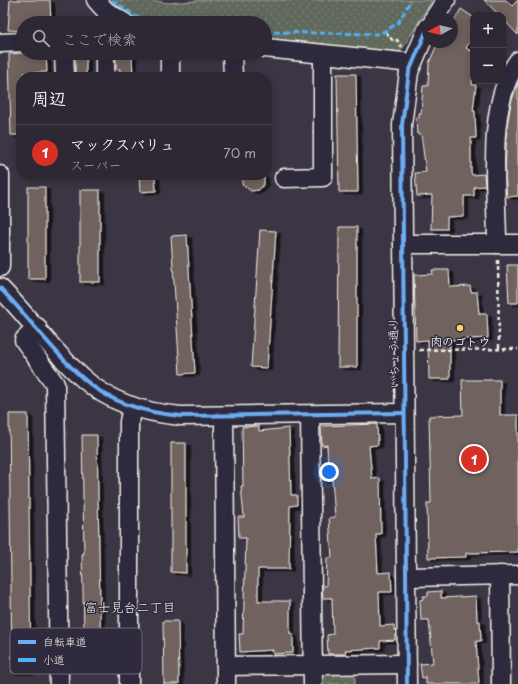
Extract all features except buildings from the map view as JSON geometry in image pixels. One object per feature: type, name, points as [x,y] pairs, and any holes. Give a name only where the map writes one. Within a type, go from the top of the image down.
[{"type":"street","points":[[438,12],[446,0]]},
{"type":"street","points":[[102,11],[112,16]]},
{"type":"street","name":"いちょう通り","points":[[407,684],[402,125],[408,56],[422,36]]},
{"type":"street","points":[[0,42],[16,42]]},
{"type":"street","points":[[272,49],[322,54],[408,56]]},
{"type":"street","points":[[284,178],[323,177],[322,54]]},
{"type":"street","points":[[64,60],[65,72]]},
{"type":"street","points":[[105,60],[105,72]]},
{"type":"street","points":[[170,60],[170,72]]},
{"type":"street","points":[[232,60],[233,72]]},
{"type":"street","points":[[498,248],[496,133],[498,113],[506,82],[518,61]]},
{"type":"street","points":[[0,174],[0,267]]},
{"type":"street","points":[[403,244],[498,248],[518,244]]},
{"type":"street","points":[[0,288],[70,367],[86,381],[104,393],[132,406],[162,414],[224,417],[404,413]]},
{"type":"street","points":[[36,327],[24,340],[55,384],[58,628]]},
{"type":"street","points":[[129,628],[129,422],[132,406]]},
{"type":"street","points":[[310,415],[313,684]]},
{"type":"street","points":[[224,417],[226,684]]},
{"type":"street","points":[[406,577],[509,575],[501,684]]},
{"type":"street","points":[[226,666],[407,664]]},
{"type":"street","points":[[59,674],[59,684]]},
{"type":"path","points":[[386,32],[393,41],[397,40],[408,56]]},
{"type":"path","points":[[498,248],[499,349]]},
{"type":"path","points":[[412,350],[518,349]]},
{"type":"green space","points":[[103,0],[151,0],[168,3],[207,0],[432,0],[425,12],[422,12],[422,17],[405,45],[397,55],[272,44],[272,16],[123,16]]},
{"type":"green space","points":[[355,669],[355,684],[319,684],[319,678],[324,670]]},
{"type":"marked path","points":[[112,0],[136,16]]},
{"type":"marked path","points":[[272,32],[380,34],[398,23],[411,0]]},
{"type":"cycle path","points":[[407,684],[402,125],[409,72],[422,41]]},
{"type":"cycle path","points":[[0,288],[62,358],[85,380],[106,395],[130,406],[168,415],[181,416],[404,413]]},
{"type":"place","name":"肉のゴトウ","points":[[460,328]]},
{"type":"place","name":"マックスバリュ","points":[[474,459]]},
{"type":"district","name":"富士見台二丁目","points":[[130,607]]}]
